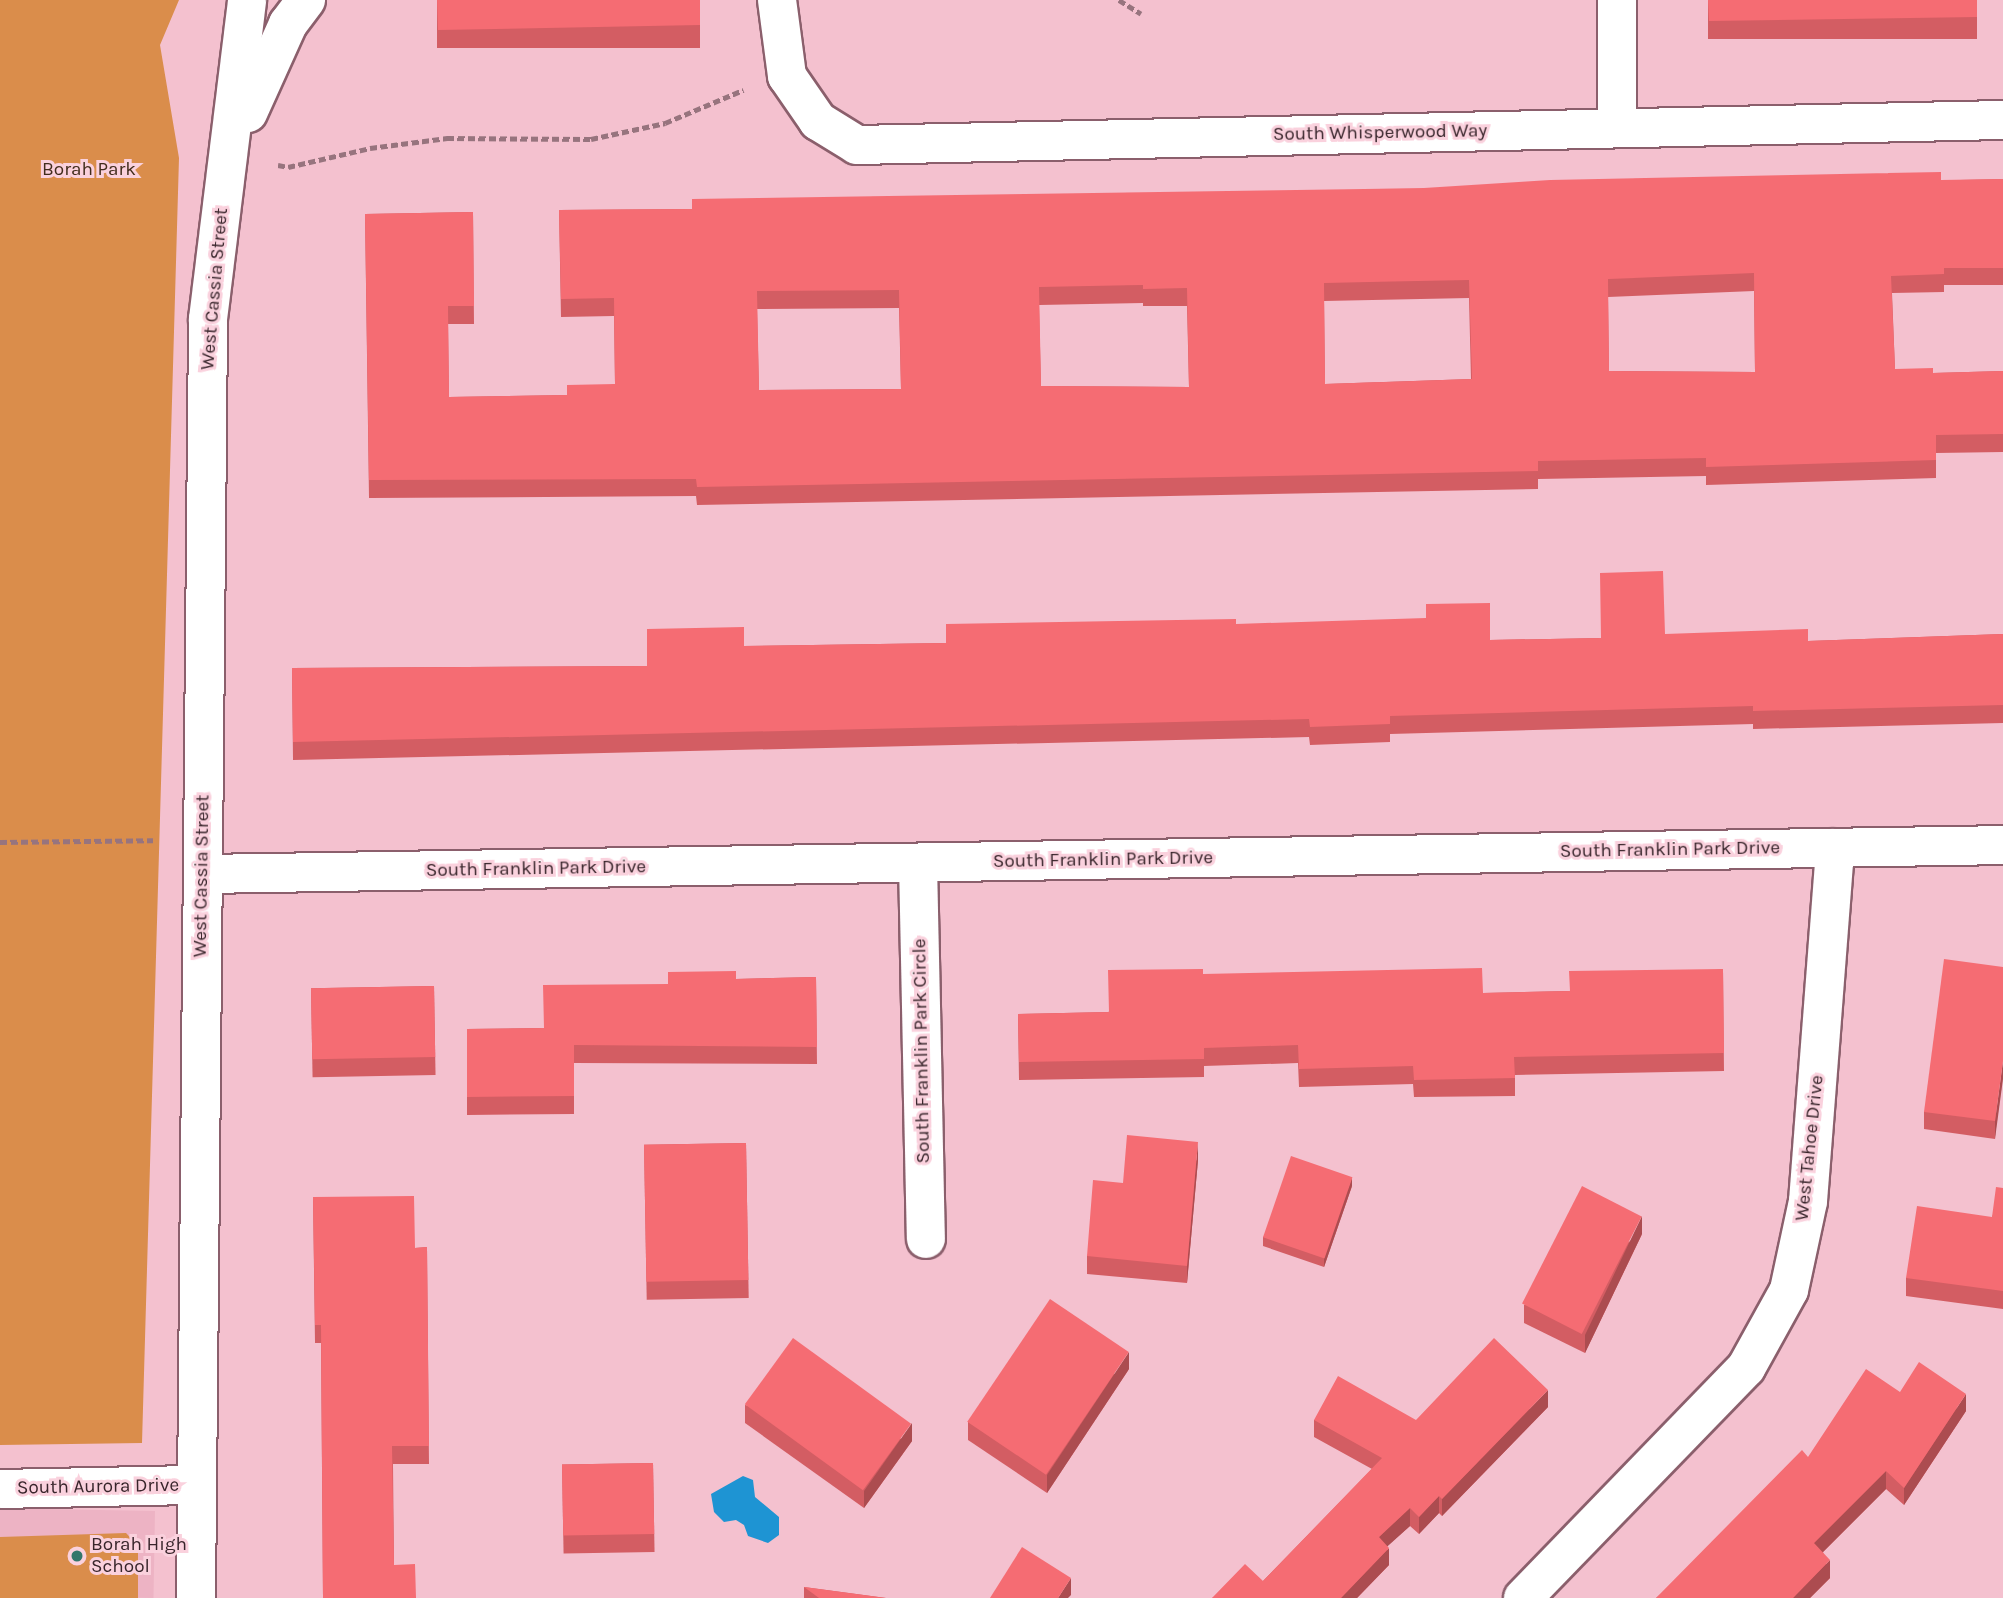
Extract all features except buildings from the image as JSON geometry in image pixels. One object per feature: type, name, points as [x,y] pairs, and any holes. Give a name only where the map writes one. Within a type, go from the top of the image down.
[{"type":"street","name":"West Cassia Street","points":[[196,1598],[208,319],[247,0]]},
{"type":"street","points":[[228,156],[288,24],[306,0]]},
{"type":"street","points":[[770,81],[776,0]]},
{"type":"street","points":[[1617,0],[1617,128]]},
{"type":"street","name":"South Whisperwood Way","points":[[770,81],[818,121],[857,145],[2003,120]]},
{"type":"street","name":"South Franklin Park Drive","points":[[203,874],[2003,845]]},
{"type":"street","name":"West Tahoe Drive","points":[[1523,1598],[1746,1368],[1789,1290],[1808,1201],[1835,848]]},
{"type":"street","name":"South Franklin Park Circle","points":[[918,863],[926,1239]]},
{"type":"street","name":"South Aurora Drive","points":[[0,1489],[195,1485]]},
{"type":"path","points":[[1119,0],[1141,13]]},
{"type":"path","points":[[278,165],[288,167],[370,148],[447,138],[592,139],[665,122],[770,81]]},
{"type":"path","points":[[0,842],[152,840]]},
{"type":"shaded area","name":"Borah High School","points":[[0,1508],[155,1511],[153,1598],[0,1595]]},
{"type":"green space","name":"Borah Park","points":[[0,0],[179,0],[160,45],[179,158],[142,1443],[0,1445]]},
{"type":"green space","name":"Borah High School","points":[[126,1533],[138,1546],[138,1598],[0,1598],[0,1537]]},
{"type":"water","points":[[743,1476],[753,1480],[755,1497],[779,1517],[779,1535],[768,1543],[748,1536],[744,1525],[736,1520],[724,1522],[714,1512],[711,1494]]},
{"type":"place","name":"Borah High School","points":[[77,1556]]}]
